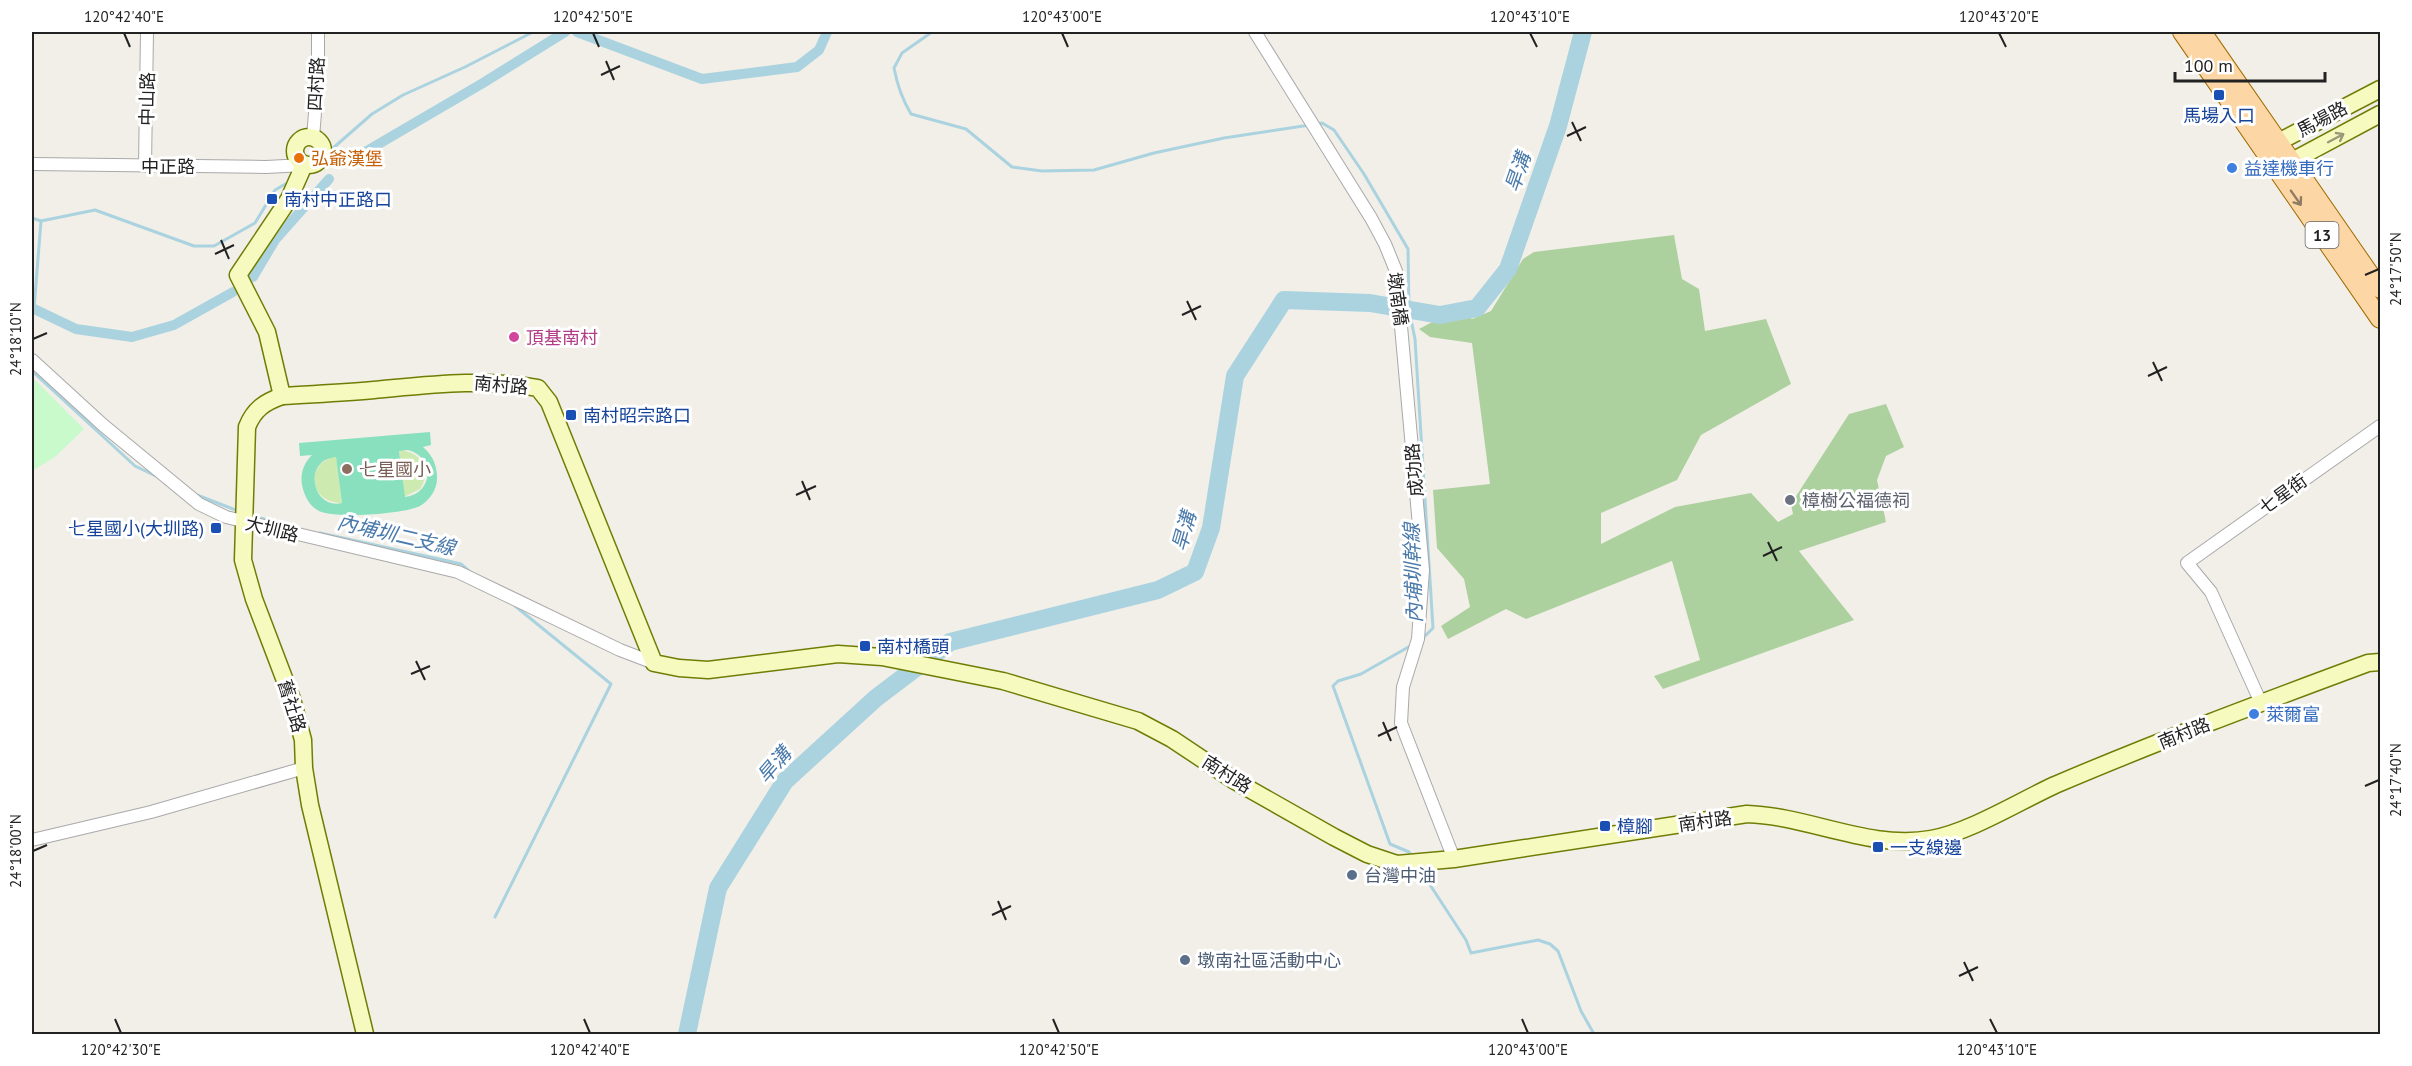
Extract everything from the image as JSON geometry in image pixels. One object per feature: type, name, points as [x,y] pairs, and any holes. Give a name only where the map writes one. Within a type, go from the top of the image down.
[{"type":"main road","name":"13","points":[[2182,32],[2271,146]]},
{"type":"main road","name":"13","points":[[2202,32],[2380,319]]},
{"type":"main road","name":"13","points":[[2284,165],[2380,289]]},
{"type":"street","name":"中山路","points":[[145,166],[147,32]]},
{"type":"street","name":"四村路","points":[[313,137],[318,76],[318,32]]},
{"type":"street","name":"墩南橋","points":[[1256,32],[1385,244],[1396,271],[1405,356]]},
{"type":"street","name":"馬場路","points":[[2271,146],[2380,88]]},
{"type":"street","name":"馬場路","points":[[2284,165],[2380,114]]},
{"type":"street","name":"四村路","points":[[313,137],[320,141],[325,150],[322,158],[304,165],[298,160],[294,147],[303,138],[313,137]]},
{"type":"street","name":"中正路","points":[[32,164],[304,165]]},
{"type":"street","points":[[282,396],[267,332],[238,275],[289,199],[304,165]]},
{"type":"street","name":"成功路","points":[[1405,356],[1423,570],[1418,639],[1403,687],[1401,723],[1454,859]]},
{"type":"street","name":"大圳路","points":[[32,360],[103,425],[198,504],[244,523],[458,572],[620,650],[654,663]]},
{"type":"street","name":"南村路","points":[[282,396],[465,382],[507,382],[538,388],[549,402],[654,663],[708,670],[838,654],[894,659],[1003,681],[1138,721],[1172,739],[1235,781],[1367,854],[1396,864],[1454,859],[1747,814],[1777,817],[1901,842],[1932,839],[1966,827],[2055,785],[2261,703],[2368,663],[2380,662]]},
{"type":"street","name":"舊社路","points":[[282,396],[267,401],[258,408],[247,427],[243,560],[254,599],[292,699],[303,740],[303,768],[310,805],[365,1035]]},
{"type":"street","name":"七星街","points":[[2261,703],[2211,592],[2187,563],[2380,426]]},
{"type":"street","points":[[32,840],[151,812],[303,768]]},
{"type":"green space","points":[[1674,235],[1682,279],[1699,289],[1705,331],[1766,319],[1791,384],[1701,435],[1677,480],[1601,513],[1601,544],[1675,507],[1751,493],[1778,522],[1793,514],[1791,504],[1849,414],[1886,404],[1904,447],[1886,456],[1877,480],[1886,522],[1799,551],[1854,620],[1663,689],[1654,676],[1700,660],[1672,561],[1526,619],[1506,609],[1448,639],[1441,626],[1470,607],[1464,579],[1437,548],[1433,490],[1490,484],[1472,343],[1430,337],[1419,329],[1457,309],[1472,319],[1491,311],[1523,259],[1534,252]]},
{"type":"green space","points":[[32,377],[84,429],[55,457],[32,471]]},
{"type":"green space","points":[[430,432],[431,445],[423,447],[431,456],[436,467],[435,489],[427,500],[412,509],[354,515],[319,511],[310,503],[303,489],[302,472],[312,455],[300,456],[299,443]],"holes":[[[408,450],[423,460],[428,475],[421,489],[405,497],[399,451]],[[336,457],[342,503],[332,503],[324,499],[315,484],[318,466],[325,460]]]},
{"type":"green space","points":[[399,450],[414,454],[423,463],[425,469],[420,489],[404,497]]},
{"type":"green space","points":[[336,456],[342,503],[323,497],[317,490],[315,482],[315,474],[319,467],[326,460]]},
{"type":"waterway","points":[[309,169],[372,114],[403,95],[465,67],[533,32]]},
{"type":"waterway","points":[[353,159],[565,32]]},
{"type":"waterway","points":[[577,32],[702,79],[797,67],[819,50],[827,32]]},
{"type":"waterway","points":[[932,32],[902,53],[894,68],[900,91],[911,114],[966,129],[1012,167],[1042,171],[1094,170],[1154,153],[1224,138],[1310,125]]},
{"type":"waterway","name":"旱溝","points":[[687,1034],[718,888],[785,781],[876,698],[950,642],[1158,590],[1195,572],[1211,528],[1235,376],[1284,300],[1370,303],[1440,315],[1477,308],[1508,269],[1558,126],[1583,32]]},
{"type":"waterway","name":"內埔圳幹線","points":[[1317,124],[1322,123],[1334,130],[1364,174],[1408,249],[1409,310],[1415,339],[1433,628],[1421,640]]},
{"type":"waterway","points":[[253,277],[275,240],[329,179]]},
{"type":"waterway","points":[[32,218],[41,221],[95,210],[194,246],[214,246],[255,223],[275,190],[289,182]]},
{"type":"waterway","points":[[34,309],[41,221]]},
{"type":"waterway","points":[[32,308],[76,329],[132,337],[174,325],[233,292]]},
{"type":"waterway","name":"內埔圳二支線","points":[[32,371],[135,466],[158,477]]},
{"type":"waterway","name":"內埔圳二支線","points":[[197,495],[238,511]]},
{"type":"waterway","name":"內埔圳二支線","points":[[250,515],[278,523]]},
{"type":"waterway","name":"內埔圳二支線","points":[[320,533],[461,564],[469,571]]},
{"type":"waterway","name":"內埔圳二支線","points":[[495,917],[611,684],[515,606]]},
{"type":"waterway","name":"內埔圳幹線","points":[[1412,645],[1361,674],[1338,681],[1333,686],[1390,844],[1409,852],[1412,857]]},
{"type":"waterway","name":"內埔圳幹線","points":[[1419,868],[1466,940],[1471,953],[1538,940],[1550,944],[1558,951],[1581,1011],[1594,1034]]},
{"type":"place","name":"馬場入口","points":[[2219,95]]},
{"type":"place","name":"弘爺漢堡","points":[[299,158]]},
{"type":"place","name":"益達機車行","points":[[2232,168]]},
{"type":"place","name":"南村中正路口","points":[[272,199]]},
{"type":"place","name":"頂基南村","points":[[514,337]]},
{"type":"place","name":"南村昭宗路口","points":[[571,415]]},
{"type":"place","name":"七星國小","points":[[347,469]]},
{"type":"place","name":"樟樹公福德祠","points":[[1790,500]]},
{"type":"place","name":"七星國小(大圳路)","points":[[216,528]]},
{"type":"place","name":"南村橋頭","points":[[865,646]]},
{"type":"place","name":"萊爾富","points":[[2254,714]]},
{"type":"place","name":"樟腳","points":[[1605,826]]},
{"type":"place","name":"一支線邊","points":[[1878,847]]},
{"type":"place","name":"台灣中油","points":[[1352,875]]},
{"type":"place","name":"墩南社區活動中心","points":[[1185,960]]}]
